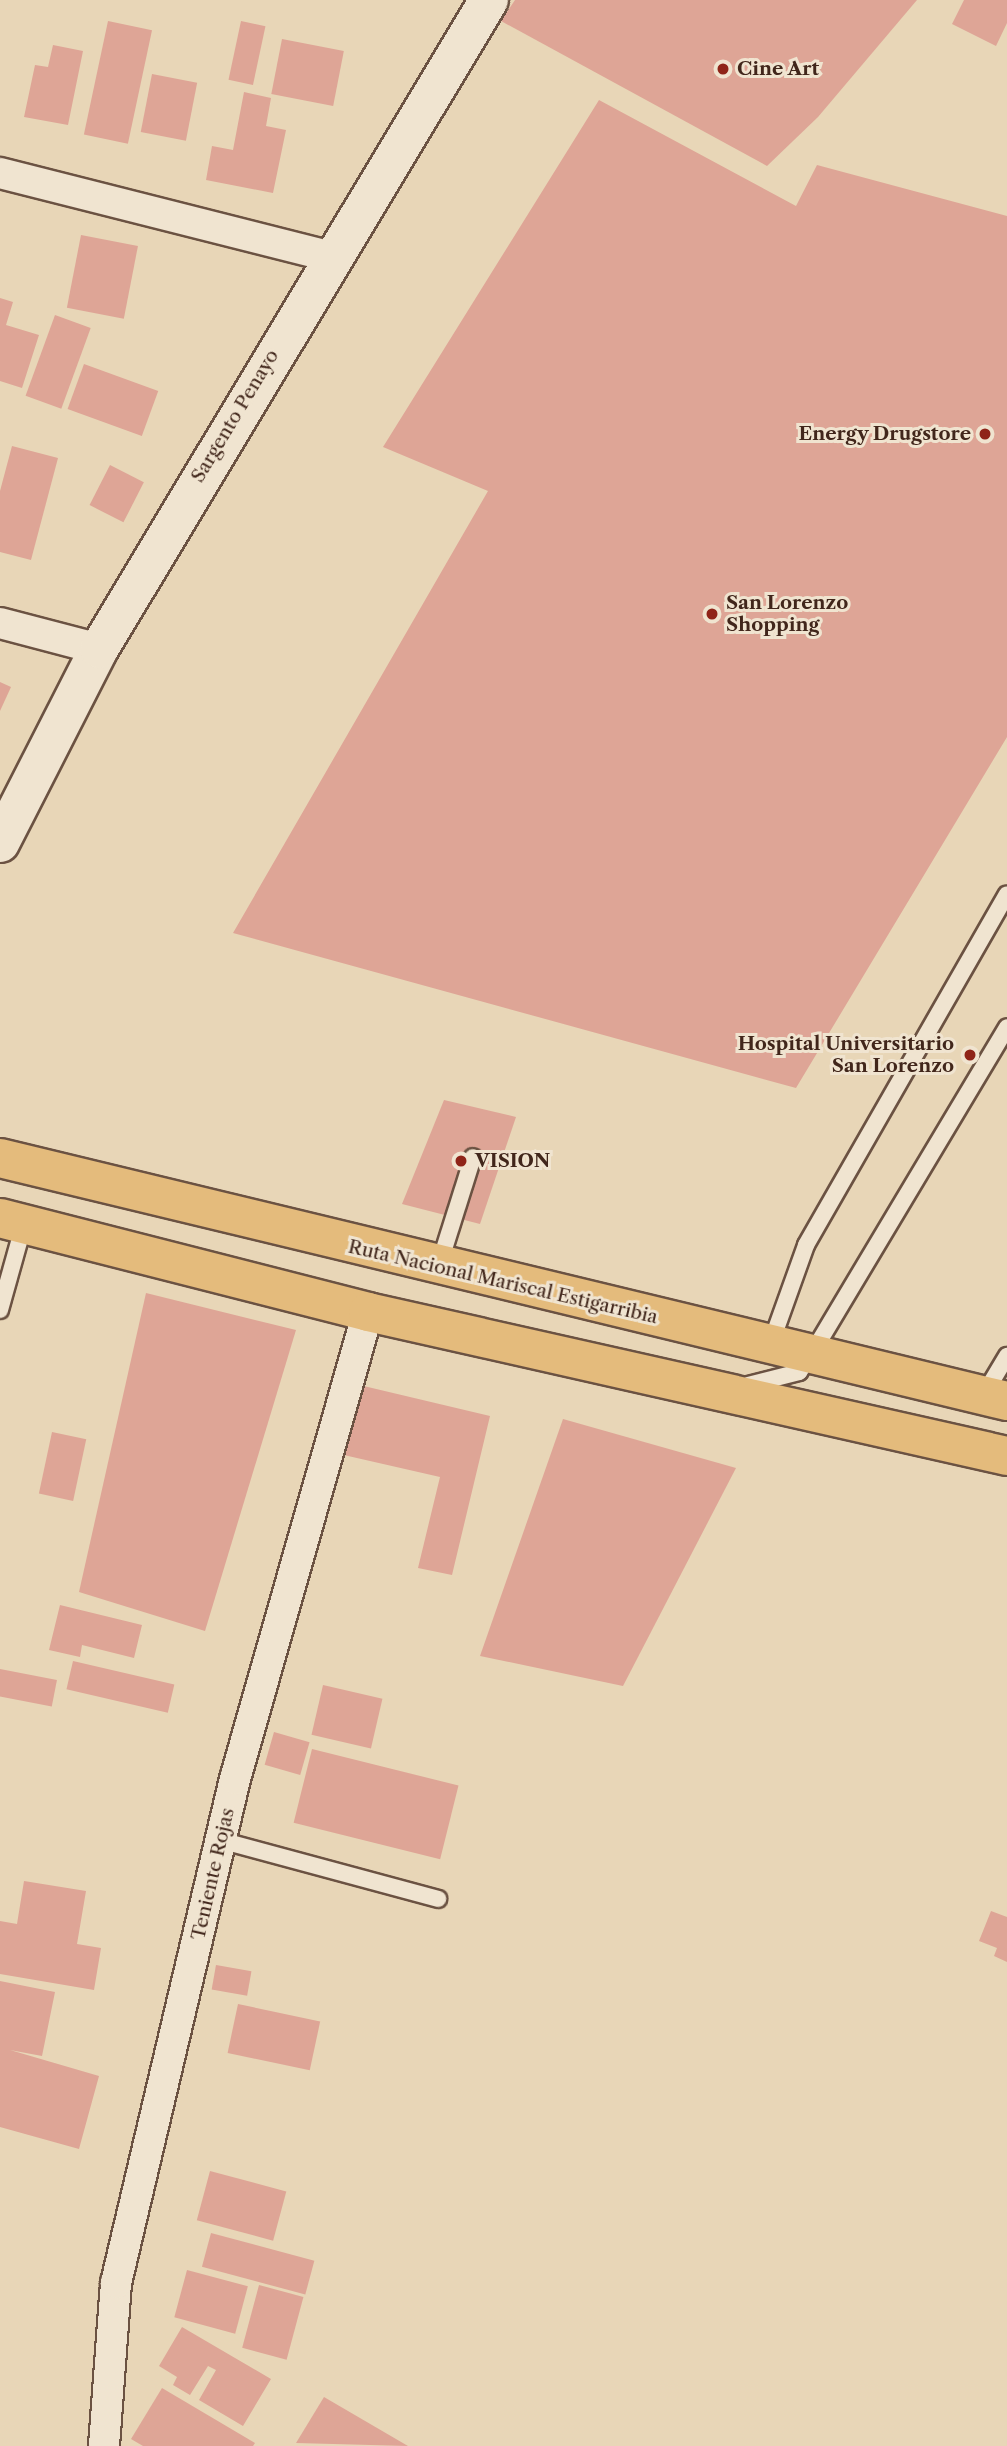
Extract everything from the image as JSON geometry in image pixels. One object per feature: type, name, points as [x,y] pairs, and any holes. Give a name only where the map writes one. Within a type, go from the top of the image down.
[{"type":"highway","name":"Ruta Nacional Mariscal Estigarribia","points":[[0,1158],[438,1268],[995,1399]]},
{"type":"highway","points":[[12,1221],[368,1312],[1007,1456]]},
{"type":"street","name":"Sargento Penayo","points":[[0,843],[99,649],[331,257],[489,0]]},
{"type":"street","points":[[0,173],[331,257]]},
{"type":"street","points":[[0,623],[99,649]]},
{"type":"street","name":"Teniente Rojas","points":[[104,2446],[116,2283],[220,1840],[368,1312]]},
{"type":"lane","points":[[770,1346],[806,1245],[1007,894]]},
{"type":"lane","points":[[704,1387],[766,1384],[799,1372],[1007,1027]]},
{"type":"lane","points":[[438,1268],[473,1157]]},
{"type":"lane","points":[[0,1310],[12,1221]]},
{"type":"lane","points":[[995,1399],[1007,1356]]},
{"type":"lane","points":[[220,1840],[438,1899]]},
{"type":"building","name":"Cine Art","points":[[515,0],[917,0],[818,117],[767,166],[501,21]]},
{"type":"building","points":[[964,0],[1007,0],[1007,23],[996,46],[952,24]]},
{"type":"building","points":[[108,21],[152,30],[128,144],[84,134]]},
{"type":"building","points":[[241,21],[265,26],[253,85],[229,80]]},
{"type":"building","points":[[282,39],[344,51],[333,106],[271,94]]},
{"type":"building","points":[[53,45],[83,51],[68,125],[24,117],[35,65],[48,67]]},
{"type":"building","points":[[152,74],[197,83],[186,141],[141,132]]},
{"type":"building","points":[[244,92],[271,98],[266,126],[286,130],[273,193],[206,180],[212,146],[233,150]]},
{"type":"building","name":"San Lorenzo Shopping","points":[[599,100],[796,206],[817,165],[1007,216],[1007,737],[796,1088],[233,933],[488,491],[383,447]]},
{"type":"building","points":[[81,235],[138,246],[124,319],[67,308]]},
{"type":"building","points":[[0,298],[13,302],[6,325],[39,335],[22,388],[0,381]]},
{"type":"building","points":[[55,315],[91,328],[61,409],[26,396]]},
{"type":"building","points":[[84,364],[158,391],[142,436],[68,409]]},
{"type":"building","points":[[12,446],[58,458],[31,560],[0,552],[0,491]]},
{"type":"building","points":[[110,465],[144,482],[123,522],[90,505]]},
{"type":"building","points":[[0,682],[11,687],[0,711]]},
{"type":"building","name":"VISION","points":[[444,1100],[516,1117],[480,1224],[402,1204]]},
{"type":"building","points":[[146,1293],[296,1330],[205,1631],[79,1592]]},
{"type":"building","points":[[351,1383],[490,1416],[452,1575],[418,1568],[440,1477],[335,1453]]},
{"type":"building","points":[[563,1419],[736,1468],[623,1686],[480,1656]]},
{"type":"building","points":[[52,1432],[86,1439],[73,1501],[39,1494]]},
{"type":"building","points":[[60,1605],[142,1625],[134,1658],[82,1645],[80,1657],[49,1650]]},
{"type":"building","points":[[73,1661],[174,1684],[168,1713],[66,1689]]},
{"type":"building","points":[[0,1669],[57,1680],[52,1707],[0,1697]]},
{"type":"building","points":[[323,1685],[382,1699],[371,1748],[312,1735]]},
{"type":"building","points":[[274,1732],[310,1742],[300,1775],[265,1765]]},
{"type":"building","points":[[312,1749],[459,1786],[440,1859],[294,1823]]},
{"type":"building","points":[[24,1881],[86,1891],[77,1944],[101,1948],[94,1990],[0,1974],[0,1921],[17,1924]]},
{"type":"building","points":[[991,1911],[1007,1917],[1007,1962],[994,1956],[997,1948],[979,1941]]},
{"type":"building","points":[[216,1965],[251,1971],[247,1996],[212,1990]]},
{"type":"building","points":[[0,1981],[55,1992],[42,2056],[10,2050],[99,2076],[79,2149],[0,2127]]},
{"type":"building","points":[[238,2004],[320,2021],[310,2070],[228,2053]]},
{"type":"building","points":[[210,2171],[286,2191],[273,2241],[197,2220]]},
{"type":"building","points":[[211,2233],[314,2261],[305,2295],[202,2267]]},
{"type":"building","points":[[187,2270],[248,2286],[235,2334],[174,2317]]},
{"type":"building","points":[[259,2285],[303,2297],[287,2360],[242,2348]]},
{"type":"building","points":[[182,2327],[271,2379],[243,2426],[199,2400],[216,2370],[208,2366],[190,2395],[173,2385],[177,2377],[159,2366]]},
{"type":"building","points":[[162,2388],[255,2443],[253,2446],[143,2446],[131,2439]]},
{"type":"building","points":[[324,2397],[408,2446],[296,2443]]},
{"type":"place","name":"Cine Art","points":[[723,69]]},
{"type":"place","name":"Energy Drugstore","points":[[985,434]]},
{"type":"place","name":"San Lorenzo Shopping","points":[[712,614]]},
{"type":"place","name":"Hospital Universitario San Lorenzo","points":[[970,1055]]},
{"type":"place","name":"VISION","points":[[461,1161]]}]
